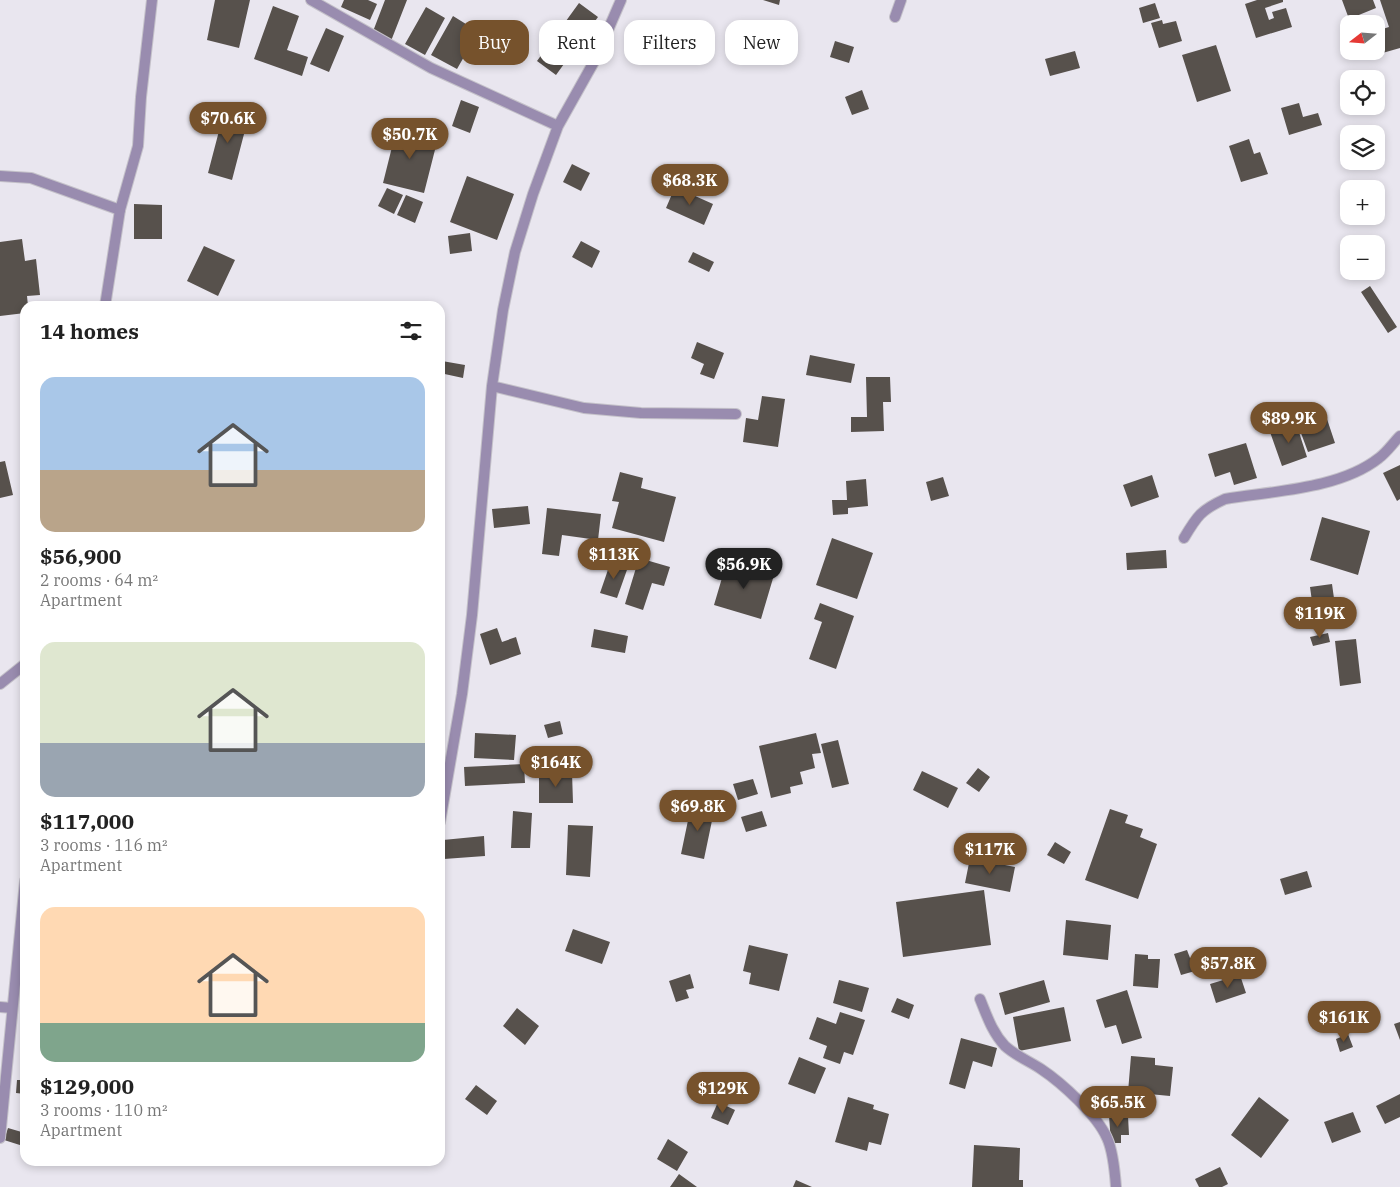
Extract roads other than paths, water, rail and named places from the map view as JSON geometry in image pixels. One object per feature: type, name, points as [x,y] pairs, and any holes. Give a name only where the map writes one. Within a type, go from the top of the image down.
[{"type":"street","points":[[106,301],[120,210],[138,146],[141,97],[152,0]]},
{"type":"street","points":[[311,0],[431,68],[558,126]]},
{"type":"street","points":[[445,793],[462,694],[472,615],[492,386],[503,310],[515,252],[533,194],[558,126],[595,60],[621,0]]},
{"type":"street","points":[[895,17],[901,0]]},
{"type":"street","points":[[0,176],[31,178],[120,210]]},
{"type":"street","points":[[492,386],[584,408],[640,413],[736,414]]},
{"type":"street","points":[[1184,538],[1197,516],[1225,498],[1315,485],[1357,472],[1380,458],[1400,436]]},
{"type":"street","points":[[0,684],[20,668]]},
{"type":"street","points":[[0,1138],[20,930]]},
{"type":"street","points":[[980,998],[992,1028],[1005,1046],[1021,1058],[1040,1068],[1086,1108],[1107,1138],[1115,1173],[1116,1187]]},
{"type":"street","points":[[0,1007],[12,1008]]}]
